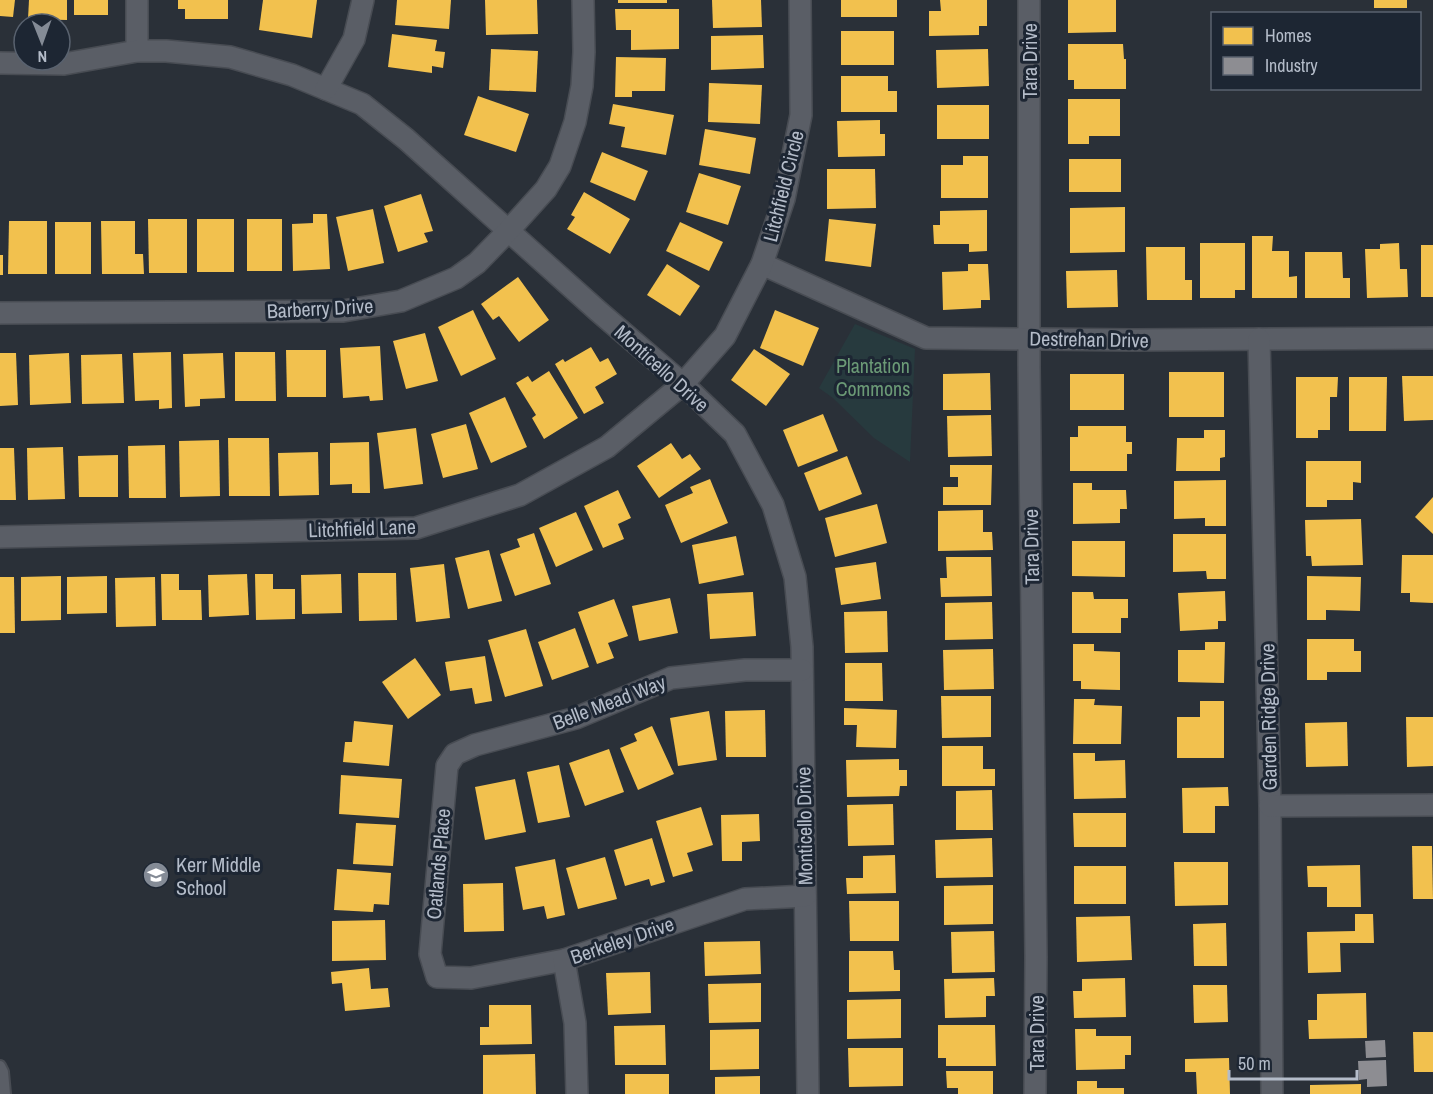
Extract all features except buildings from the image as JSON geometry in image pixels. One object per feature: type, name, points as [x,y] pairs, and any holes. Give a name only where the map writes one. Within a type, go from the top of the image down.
[{"type":"street","points":[[137,0],[137,51]]},
{"type":"street","points":[[326,89],[354,39],[363,0]]},
{"type":"street","name":"Barberry Drive","points":[[0,313],[344,311],[401,301],[456,278],[477,263],[508,230],[546,189],[560,166],[575,122],[582,86],[583,0]]},
{"type":"street","name":"Litchfield Circle","points":[[683,384],[725,336],[762,264],[784,199],[801,115],[800,0]]},
{"type":"street","name":"Tara Drive","points":[[1029,0],[1029,339],[1036,957],[1035,1094]]},
{"type":"street","name":"Monticello Drive","points":[[0,63],[64,64],[137,51],[166,51],[230,57],[292,75],[362,104],[406,139],[683,384],[735,434],[773,505],[795,577],[802,647],[808,1094]]},
{"type":"street","name":"Destrehan Drive","points":[[762,264],[926,338],[1433,338]]},
{"type":"street","name":"Garden Ridge Drive","points":[[1259,339],[1270,806],[1272,1094]]},
{"type":"street","name":"Litchfield Lane","points":[[0,537],[416,528],[520,495],[607,447],[683,384]]},
{"type":"street","name":"Belle Mead Way","points":[[455,754],[476,745],[576,718],[671,678],[745,670],[802,670]]},
{"type":"street","name":"Oatlands Place","points":[[438,977],[430,954],[435,887],[447,766],[455,754]]},
{"type":"street","points":[[1270,806],[1433,805]]},
{"type":"street","name":"Berkeley Drive","points":[[438,977],[471,978],[564,960],[745,899],[805,896]]},
{"type":"street","points":[[564,960],[575,1023],[577,1094]]},
{"type":"lane","points":[[0,1066],[3,1072],[5,1094]]},
{"type":"green space","name":"Plantation Commons","points":[[855,324],[915,349],[910,462],[874,438],[833,398],[819,388]]},
{"type":"place","name":"Kerr Middle School","points":[[156,875]]}]
